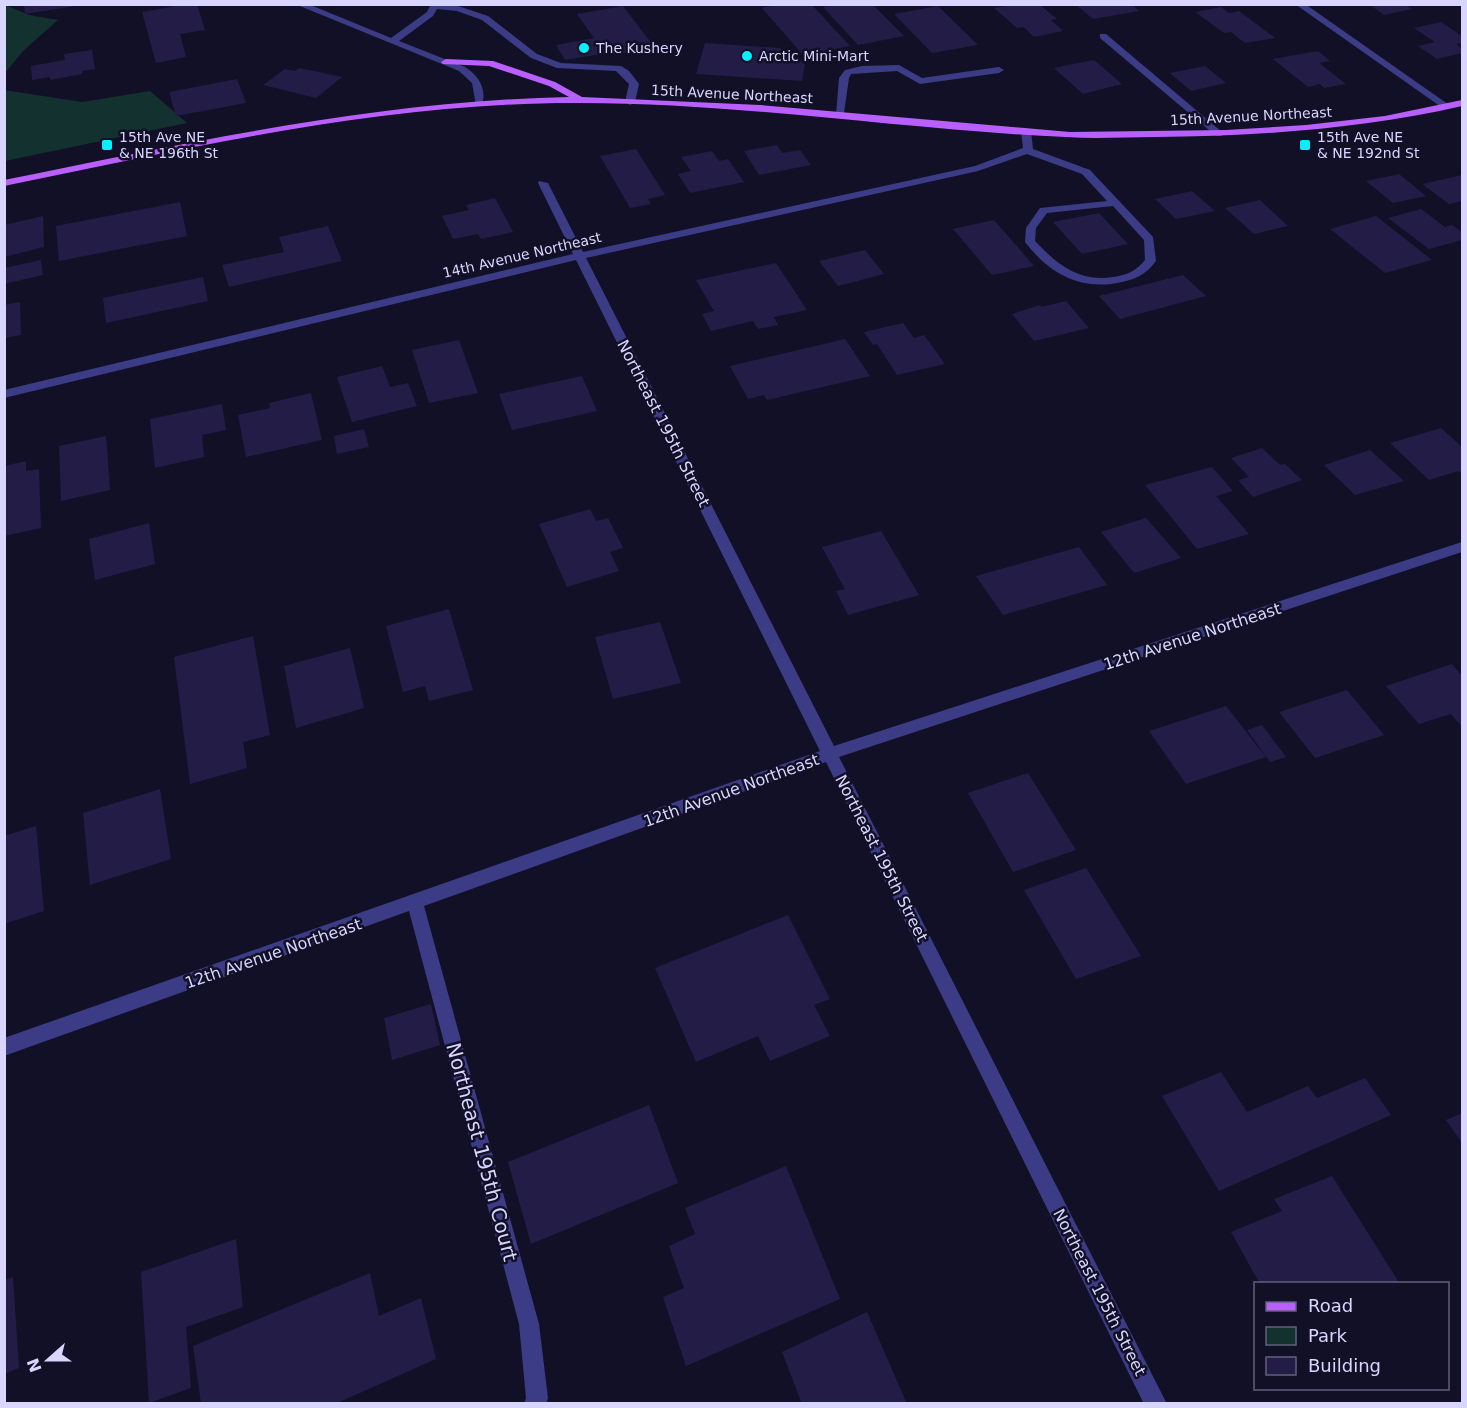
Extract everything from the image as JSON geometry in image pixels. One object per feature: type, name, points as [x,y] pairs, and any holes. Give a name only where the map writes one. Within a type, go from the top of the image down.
[{"type":"main road","points":[[446,62],[490,63],[552,84],[580,100]]},
{"type":"main road","name":"15th Avenue Northeast","points":[[4,183],[300,124],[478,103],[580,100],[729,105],[1062,134],[1219,134],[1338,125],[1462,103]]},
{"type":"street","points":[[299,4],[462,69],[476,78],[478,82],[478,103]]},
{"type":"street","points":[[472,14],[486,4]]},
{"type":"street","points":[[1299,4],[1447,107]]},
{"type":"street","points":[[394,40],[430,14],[435,5],[458,9],[485,18],[534,56],[560,66],[618,68],[626,72],[634,84],[630,102]]},
{"type":"street","points":[[1103,36],[1219,134]]},
{"type":"street","points":[[839,113],[844,78],[848,72],[862,69],[899,68],[920,81],[999,70]]},
{"type":"street","points":[[1026,130],[1027,150],[1086,172],[1149,238],[1151,261],[1138,275],[1105,282],[1086,282],[1064,274],[1048,262],[1030,242],[1031,228],[1044,210],[1115,203]]},
{"type":"street","name":"14th Avenue Northeast","points":[[4,394],[580,256],[978,168],[1027,150]]},
{"type":"street","name":"Northeast 195th Street","points":[[543,183],[1156,1404]]},
{"type":"street","name":"12th Avenue Northeast","points":[[4,1047],[830,754],[1462,547]]},
{"type":"street","name":"Northeast 195th Court","points":[[415,903],[529,1324],[537,1398],[535,1404]]},
{"type":"green space","points":[[5,5],[29,15],[58,20],[23,51],[5,73]]},
{"type":"green space","points":[[4,90],[82,102],[150,91],[187,123],[5,161]]},
{"type":"building","points":[[24,4],[75,4],[75,6],[25,14]]},
{"type":"building","points":[[197,4],[205,30],[180,34],[186,57],[156,63],[142,12]]},
{"type":"building","points":[[780,4],[811,4],[850,46],[803,55],[762,8]]},
{"type":"building","points":[[836,4],[872,4],[904,36],[858,45],[823,7]]},
{"type":"building","points":[[1016,4],[1039,4],[1057,19],[1051,20],[1063,31],[1034,37],[1024,27],[1017,28],[994,8]]},
{"type":"building","points":[[1075,4],[1131,4],[1139,11],[1093,19]]},
{"type":"building","points":[[1369,4],[1404,4],[1412,9],[1384,15]]},
{"type":"building","points":[[623,6],[659,53],[607,53],[565,60],[556,45],[594,38],[577,14]]},
{"type":"building","points":[[938,6],[978,45],[932,53],[894,14]]},
{"type":"building","points":[[1221,7],[1229,13],[1239,11],[1275,38],[1245,43],[1231,32],[1224,33],[1195,12]]},
{"type":"building","points":[[1441,22],[1462,36],[1462,43],[1456,44],[1462,49],[1462,53],[1437,59],[1418,46],[1435,42],[1414,28]]},
{"type":"building","name":"Arctic Mini-Mart","points":[[705,43],[780,48],[805,64],[802,81],[696,74]]},
{"type":"building","points":[[92,50],[95,69],[50,80],[50,77],[32,80],[31,66],[65,60],[64,54]]},
{"type":"building","points":[[1318,51],[1330,61],[1319,63],[1346,84],[1324,88],[1320,84],[1308,87],[1273,59]]},
{"type":"building","points":[[1094,60],[1122,84],[1083,94],[1054,68]]},
{"type":"building","points":[[1205,66],[1226,83],[1191,91],[1170,73]]},
{"type":"building","points":[[299,68],[342,77],[316,98],[263,85],[285,69],[295,71]]},
{"type":"building","points":[[237,79],[246,103],[176,116],[169,92]]},
{"type":"building","points":[[777,145],[782,153],[800,150],[811,165],[759,175],[744,151]]},
{"type":"building","points":[[636,149],[665,195],[648,199],[651,204],[630,208],[600,156]]},
{"type":"building","points":[[712,151],[719,161],[728,159],[744,182],[690,193],[678,174],[691,171],[681,157]]},
{"type":"building","points":[[1399,174],[1426,196],[1393,203],[1366,181]]},
{"type":"building","points":[[1462,175],[1462,201],[1449,204],[1422,184]]},
{"type":"building","points":[[1192,191],[1215,211],[1176,219],[1155,199]]},
{"type":"building","points":[[495,198],[513,232],[481,239],[478,234],[453,239],[442,216],[469,210],[466,205]]},
{"type":"building","points":[[1260,200],[1288,226],[1254,234],[1225,208]]},
{"type":"building","points":[[180,202],[187,236],[59,261],[56,226]]},
{"type":"building","points":[[1421,209],[1445,227],[1452,225],[1462,232],[1462,240],[1429,249],[1388,218]]},
{"type":"building","points":[[1099,213],[1128,244],[1082,254],[1053,222]]},
{"type":"building","points":[[43,216],[44,247],[4,257],[4,225]]},
{"type":"building","points":[[1376,216],[1432,260],[1385,273],[1330,229]]},
{"type":"building","points":[[994,220],[1034,266],[992,275],[953,229]]},
{"type":"building","points":[[328,226],[342,261],[229,287],[222,265],[284,252],[279,237]]},
{"type":"building","points":[[865,250],[884,274],[838,286],[819,261]]},
{"type":"building","points":[[41,260],[43,275],[4,284],[4,268]]},
{"type":"building","points":[[776,263],[807,310],[774,317],[778,325],[758,329],[753,321],[711,331],[702,314],[714,311],[696,280]]},
{"type":"building","points":[[1183,275],[1206,296],[1120,319],[1099,296]]},
{"type":"building","points":[[203,277],[208,301],[106,323],[103,298]]},
{"type":"building","points":[[1066,301],[1089,328],[1034,341],[1012,314],[1040,305],[1041,307]]},
{"type":"building","points":[[20,302],[21,335],[4,338],[4,305]]},
{"type":"building","points":[[903,323],[914,338],[924,335],[945,364],[897,375],[877,344],[873,345],[864,332]]},
{"type":"building","points":[[845,339],[870,376],[767,400],[764,395],[748,399],[730,366]]},
{"type":"building","points":[[459,340],[478,393],[429,403],[412,350]]},
{"type":"building","points":[[382,366],[390,387],[408,383],[417,406],[352,422],[337,377]]},
{"type":"building","points":[[582,376],[597,411],[512,430],[499,394]]},
{"type":"building","points":[[311,393],[322,440],[246,457],[238,415],[270,408],[269,403]]},
{"type":"building","points":[[222,404],[226,430],[202,435],[204,457],[155,468],[150,419]]},
{"type":"building","points":[[1441,428],[1462,447],[1462,473],[1458,471],[1429,480],[1390,443]]},
{"type":"building","points":[[364,429],[369,447],[337,454],[334,436]]},
{"type":"building","points":[[106,436],[110,490],[61,501],[59,446]]},
{"type":"building","points":[[1262,448],[1280,465],[1285,464],[1302,480],[1253,497],[1238,480],[1249,477],[1231,458]]},
{"type":"building","points":[[1370,450],[1404,481],[1355,495],[1324,465]]},
{"type":"building","points":[[26,461],[26,471],[39,469],[41,528],[4,536],[4,466]]},
{"type":"building","points":[[1212,467],[1233,491],[1216,496],[1249,534],[1197,549],[1145,485]]},
{"type":"building","points":[[590,509],[596,521],[608,518],[623,548],[610,552],[619,571],[567,587],[539,524]]},
{"type":"building","points":[[1146,518],[1181,558],[1134,573],[1101,532]]},
{"type":"building","points":[[149,523],[155,564],[95,580],[89,539]]},
{"type":"building","points":[[881,531],[919,595],[848,615],[836,591],[845,589],[822,547]]},
{"type":"building","points":[[1079,547],[1107,585],[1003,615],[976,576]]},
{"type":"building","points":[[449,609],[473,690],[429,701],[425,686],[403,692],[386,626]]},
{"type":"building","points":[[660,622],[681,683],[613,699],[595,637]]},
{"type":"building","points":[[253,636],[270,735],[243,742],[247,768],[190,784],[174,657]]},
{"type":"building","points":[[350,648],[364,708],[296,728],[284,666]]},
{"type":"building","points":[[1452,664],[1462,676],[1462,727],[1451,714],[1419,724],[1386,686]]},
{"type":"building","points":[[1347,690],[1384,735],[1315,758],[1279,712]]},
{"type":"building","points":[[1226,706],[1266,757],[1186,784],[1149,731]]},
{"type":"building","points":[[1262,725],[1286,757],[1270,762],[1247,730]]},
{"type":"building","points":[[1028,773],[1076,850],[1013,872],[968,793]]},
{"type":"building","points":[[160,789],[171,859],[90,885],[83,813]]},
{"type":"building","points":[[36,826],[44,911],[4,924],[4,836]]},
{"type":"building","points":[[1086,868],[1141,956],[1076,979],[1024,890]]},
{"type":"building","points":[[788,915],[830,999],[814,1005],[830,1036],[770,1061],[758,1036],[696,1062],[655,968]]},
{"type":"building","points":[[431,1004],[440,1045],[392,1060],[384,1018]]},
{"type":"building","points":[[1221,1072],[1247,1112],[1308,1086],[1317,1098],[1365,1078],[1391,1115],[1219,1191],[1162,1096]]},
{"type":"building","points":[[649,1105],[678,1183],[531,1244],[508,1162]]},
{"type":"building","points":[[1462,1113],[1462,1143],[1446,1120]]},
{"type":"building","points":[[786,1166],[840,1299],[686,1366],[663,1297],[684,1288],[669,1246],[695,1234],[685,1208]]},
{"type":"building","points":[[1332,1176],[1399,1282],[1259,1282],[1231,1232],[1282,1211],[1274,1199]]},
{"type":"building","points":[[236,1239],[243,1307],[186,1327],[191,1388],[149,1403],[141,1272]]},
{"type":"building","points":[[370,1273],[379,1316],[421,1298],[436,1359],[335,1404],[201,1404],[193,1346]]},
{"type":"building","points":[[13,1277],[19,1368],[4,1374],[4,1280]]},
{"type":"building","points":[[867,1312],[907,1404],[802,1404],[782,1352]]},
{"type":"place","name":"The Kushery","points":[[584,48]]},
{"type":"place","name":"Arctic Mini-Mart","points":[[747,56]]},
{"type":"place","name":"15th Ave NE & NE 196th St","points":[[107,145]]},
{"type":"place","name":"15th Ave NE & NE 192nd St","points":[[1305,145]]}]
